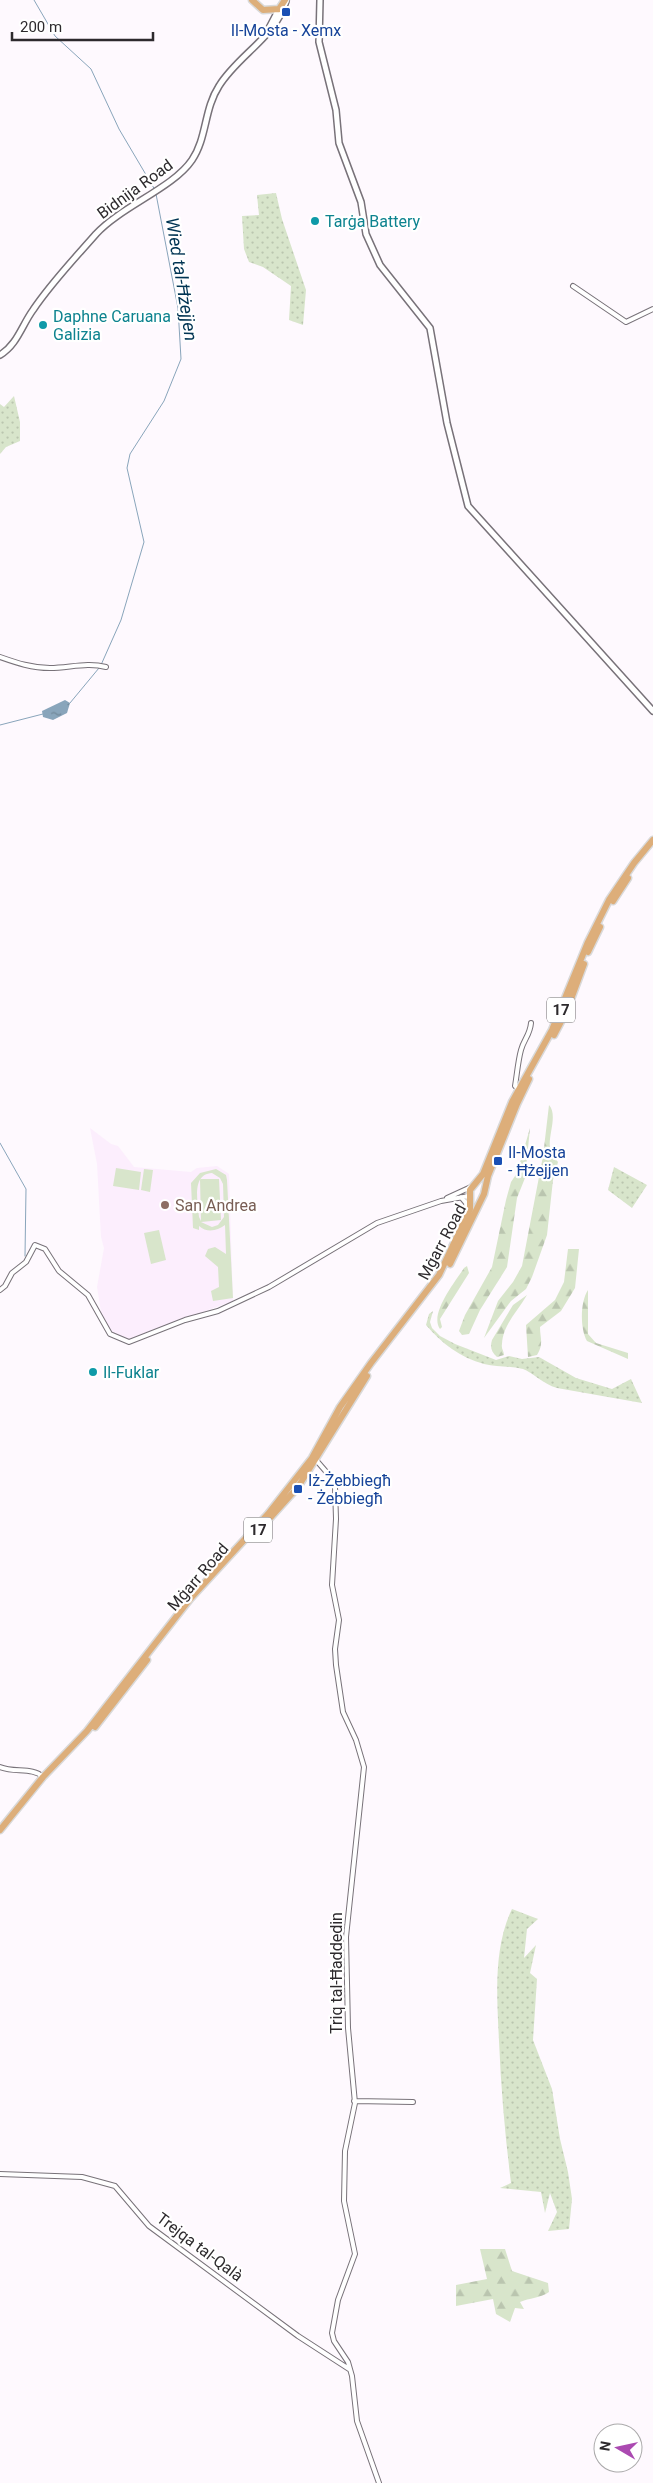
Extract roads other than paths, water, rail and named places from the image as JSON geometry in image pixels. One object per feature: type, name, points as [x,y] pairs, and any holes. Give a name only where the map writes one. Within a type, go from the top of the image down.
[{"type":"main road","points":[[252,0],[263,10],[279,9],[285,0]]},
{"type":"main road","name":"Mġarr Road","points":[[0,1830],[43,1777],[87,1731],[190,1599],[293,1484],[312,1458],[340,1407],[371,1363],[439,1275],[468,1215],[473,1186],[483,1174],[519,1089],[552,1030],[588,942],[609,900],[634,863],[653,840]]},
{"type":"main road","name":"Mġarr Road","points":[[0,1836],[28,1800],[104,1717],[166,1634],[206,1587],[298,1487],[316,1460],[344,1410],[374,1365],[443,1277],[485,1191],[488,1176],[517,1104],[567,1010],[588,952],[612,902],[653,845]]},
{"type":"main road","name":"Mġarr Road","points":[[473,1186],[480,1185],[485,1191]]},
{"type":"main road","name":"Mġarr Road","points":[[470,1197],[481,1199]]},
{"type":"street","name":"Bidnija Road","points":[[265,34],[274,28],[280,18],[285,0]]},
{"type":"street","points":[[320,0],[319,42],[336,110],[339,143],[361,202],[366,234],[380,265],[430,328],[448,423],[468,506],[653,711]]},
{"type":"street","name":"Bidnija Road","points":[[0,355],[12,346],[33,310],[102,228],[113,217],[162,186],[187,166],[201,142],[211,99],[220,83],[265,34],[277,17],[279,9]]},
{"type":"street","points":[[573,286],[626,322],[653,309]]},
{"type":"street","points":[[0,657],[23,666],[50,668],[96,664],[106,666]]},
{"type":"street","points":[[519,1089],[515,1086],[521,1051],[524,1041],[530,1035],[531,1023]]},
{"type":"street","points":[[0,1290],[5,1286],[12,1273],[26,1262],[35,1245],[45,1249],[59,1272],[88,1295],[110,1334],[129,1342],[185,1320],[218,1311],[269,1287],[372,1226],[441,1201],[473,1186]]},
{"type":"street","points":[[460,1197],[466,1203],[468,1215]]},
{"type":"street","points":[[441,1201],[470,1197]]},
{"type":"street","name":"Triq tal-Ħaddedin","points":[[316,1460],[328,1475],[336,1492],[332,1585],[339,1620],[336,1664],[343,1712],[356,1740],[364,1767],[346,1937],[348,2028],[354,2101],[345,2151],[344,2201],[355,2254],[338,2300],[332,2333],[334,2341],[342,2352],[349,2368],[356,2415],[379,2483]]},
{"type":"street","points":[[0,1767],[36,1772],[43,1777]]},
{"type":"street","points":[[354,2101],[413,2102]]},
{"type":"street","name":"Trejqa tal-Qalà","points":[[0,2174],[82,2177],[115,2186],[149,2226],[298,2336],[349,2368]]},
{"type":"water","points":[[65,700],[70,703],[67,713],[53,720],[43,717],[42,711]]},
{"type":"waterway","name":"Wied tal-Ħżejjen","points":[[34,0],[55,36],[91,69],[119,129],[155,190]]},
{"type":"waterway","name":"Wied tal-Ħżejjen","points":[[101,665],[121,620],[144,542],[127,468],[130,454],[164,401],[181,359],[178,308],[156,194]]},
{"type":"waterway","name":"Wied tal-Ħżejjen","points":[[70,703],[99,668]]},
{"type":"waterway","name":"Wied tal-Ħżejjen","points":[[0,725],[43,714]]},
{"type":"waterway","name":"Wied tal-Ħżejjen","points":[[0,1143],[26,1189],[25,1256]]},
{"type":"place","name":"Il-Mosta - Xemx","points":[[286,12]]},
{"type":"place","name":"Tarġa Battery","points":[[315,221]]},
{"type":"place","name":"Daphne Caruana Galizia","points":[[43,325]]},
{"type":"place","name":"Il-Mosta - Ħżejjen","points":[[498,1161]]},
{"type":"place","name":"San Andrea","points":[[165,1205]]},
{"type":"place","name":"Il-Fuklar","points":[[93,1372]]},
{"type":"place","name":"Iż-Żebbiegħ - Żebbiegħ","points":[[298,1489]]}]
